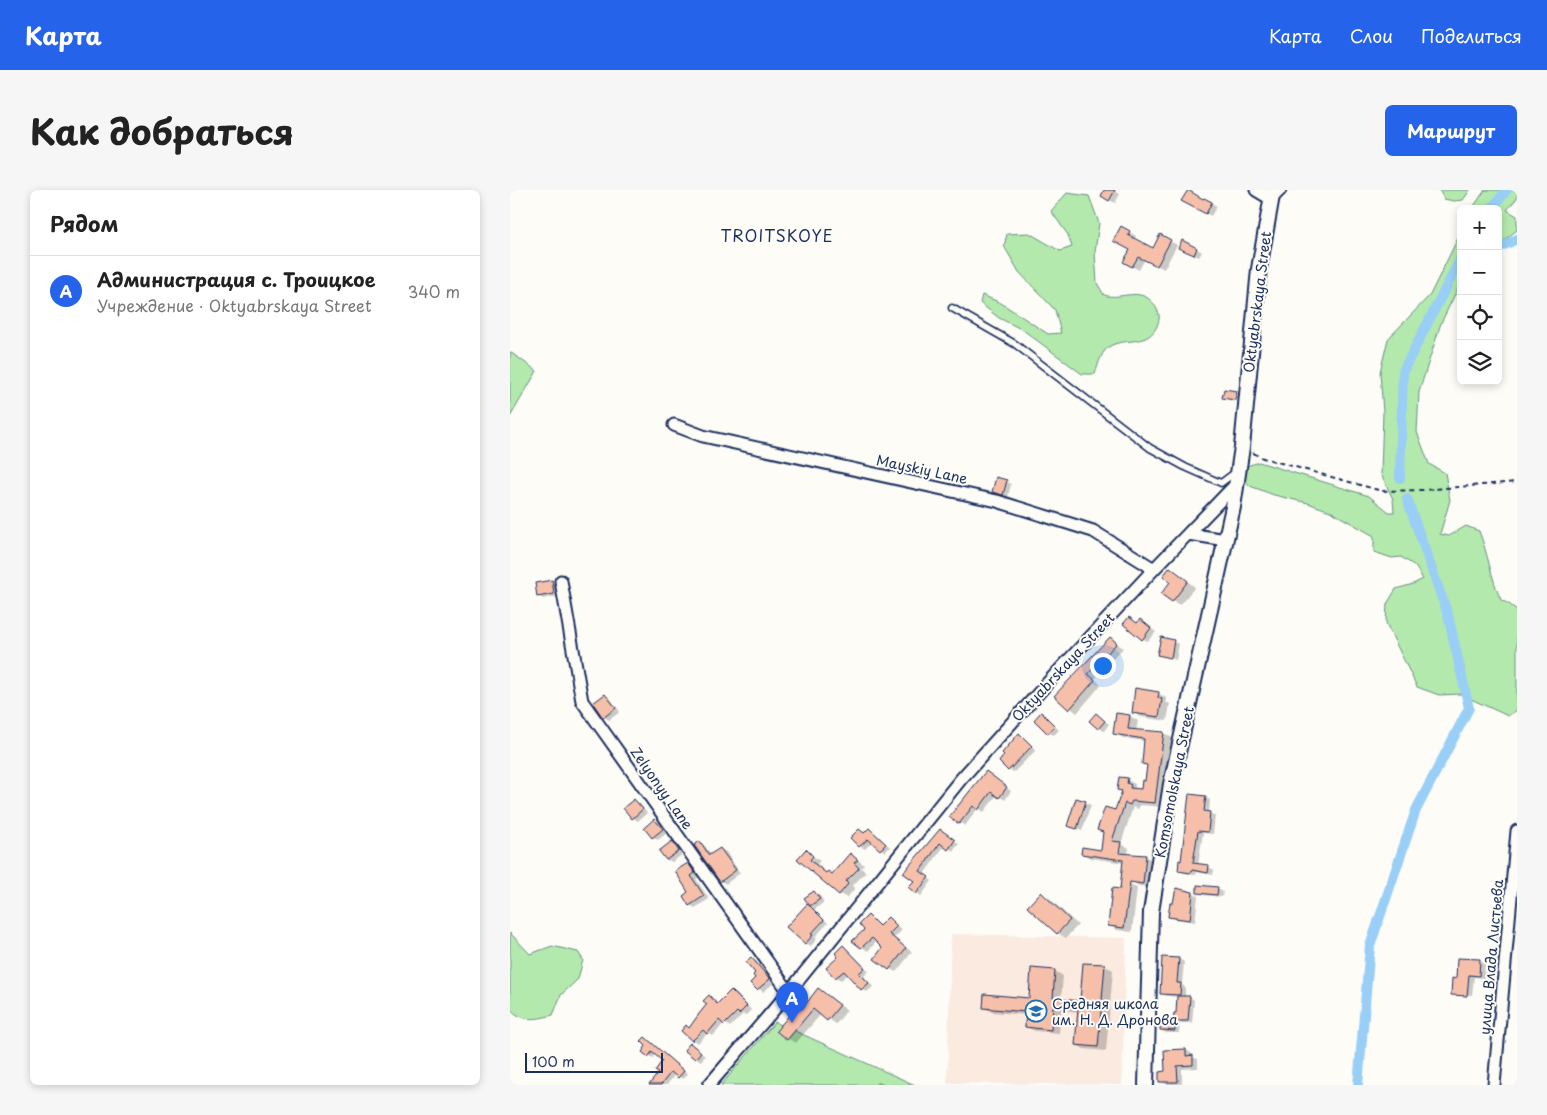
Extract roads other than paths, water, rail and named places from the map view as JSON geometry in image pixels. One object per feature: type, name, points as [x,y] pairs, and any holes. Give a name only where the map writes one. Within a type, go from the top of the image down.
[{"type":"street","points":[[1256,190],[1275,193]]},
{"type":"street","name":"Oktyabrskaya Street","points":[[709,1085],[789,992],[961,779],[1053,677],[1236,484],[1242,447],[1259,269],[1275,193]]},
{"type":"street","name":"Mayskiy Lane","points":[[674,425],[703,436],[997,501],[1093,531],[1154,569]]},
{"type":"street","name":"Komsomolskaya Street","points":[[1146,1085],[1151,912],[1171,784],[1226,540],[1236,484]]},
{"type":"street","points":[[1188,534],[1226,540]]},
{"type":"street","name":"Zelyonyy Lane","points":[[561,580],[582,701],[789,992]]},
{"type":"street","name":"улица Влада Листьева","points":[[1494,1085],[1517,831]]},
{"type":"lane","points":[[952,308],[1015,344],[1150,448],[1185,467],[1221,483]]},
{"type":"lane","points":[[1221,483],[1238,470]]},
{"type":"lane","points":[[1221,483],[1224,496]]},
{"type":"waterway","points":[[1494,205],[1507,190]]},
{"type":"waterway","points":[[1502,246],[1517,239]]},
{"type":"waterway","points":[[1400,478],[1403,371],[1457,266]]},
{"type":"waterway","points":[[1358,1085],[1370,946],[1416,810],[1469,708],[1448,615],[1407,499]]},
{"type":"place","name":"Средняя школа им. Н. Д. Дронова","points":[[1036,1011]]},
{"type":"place","name":"Администрация с. Троицкое","points":[[792,1023]]},
{"type":"district","name":"TROITSKOYE","points":[[777,235]]}]
